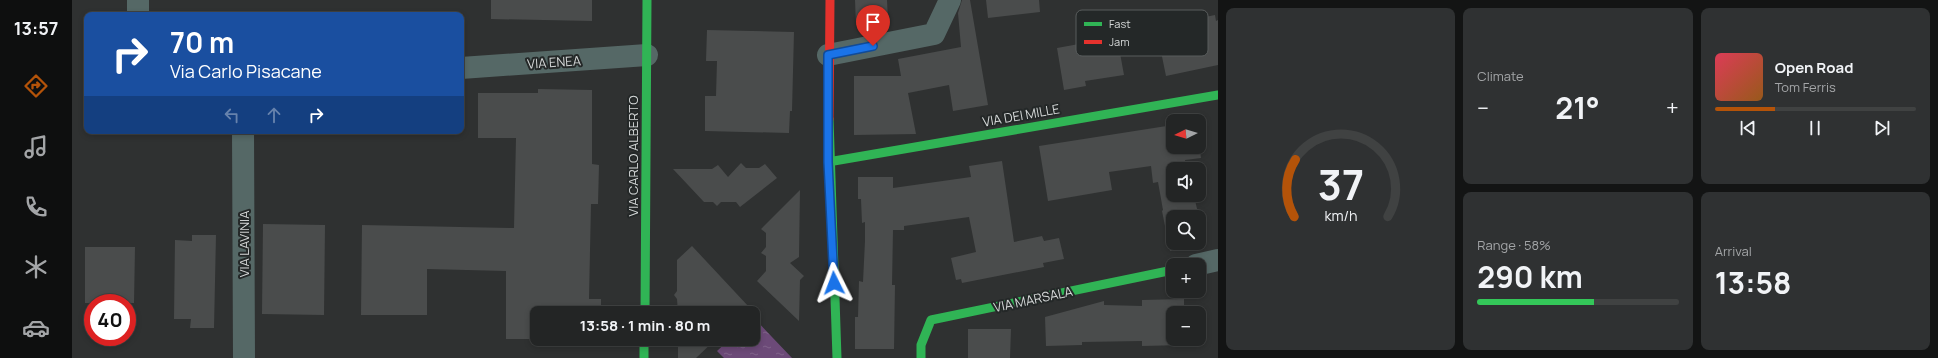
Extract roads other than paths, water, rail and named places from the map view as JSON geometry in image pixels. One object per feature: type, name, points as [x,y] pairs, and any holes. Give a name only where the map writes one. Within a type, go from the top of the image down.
[{"type":"street","points":[[138,0],[138,12]]},
{"type":"street","name":"VIA CARLO ALBERTO","points":[[645,306],[647,0]]},
{"type":"street","points":[[830,0],[828,55],[828,162],[837,358]]},
{"type":"street","points":[[828,55],[934,34],[950,0]]},
{"type":"street","name":"VIA ENEA","points":[[464,68],[647,55]]},
{"type":"street","name":"VIA DEI MILLE","points":[[828,162],[1218,95]]},
{"type":"street","name":"VIA LAVINIA","points":[[243,134],[244,358]]},
{"type":"street","points":[[1206,263],[1218,260]]},
{"type":"street","name":"VIA MARSALA","points":[[921,358],[921,345],[931,320],[1166,271]]},
{"type":"street","points":[[644,346],[644,358]]},
{"type":"water","points":[[760,324],[792,358],[724,358],[717,351],[722,346],[760,346]]}]
